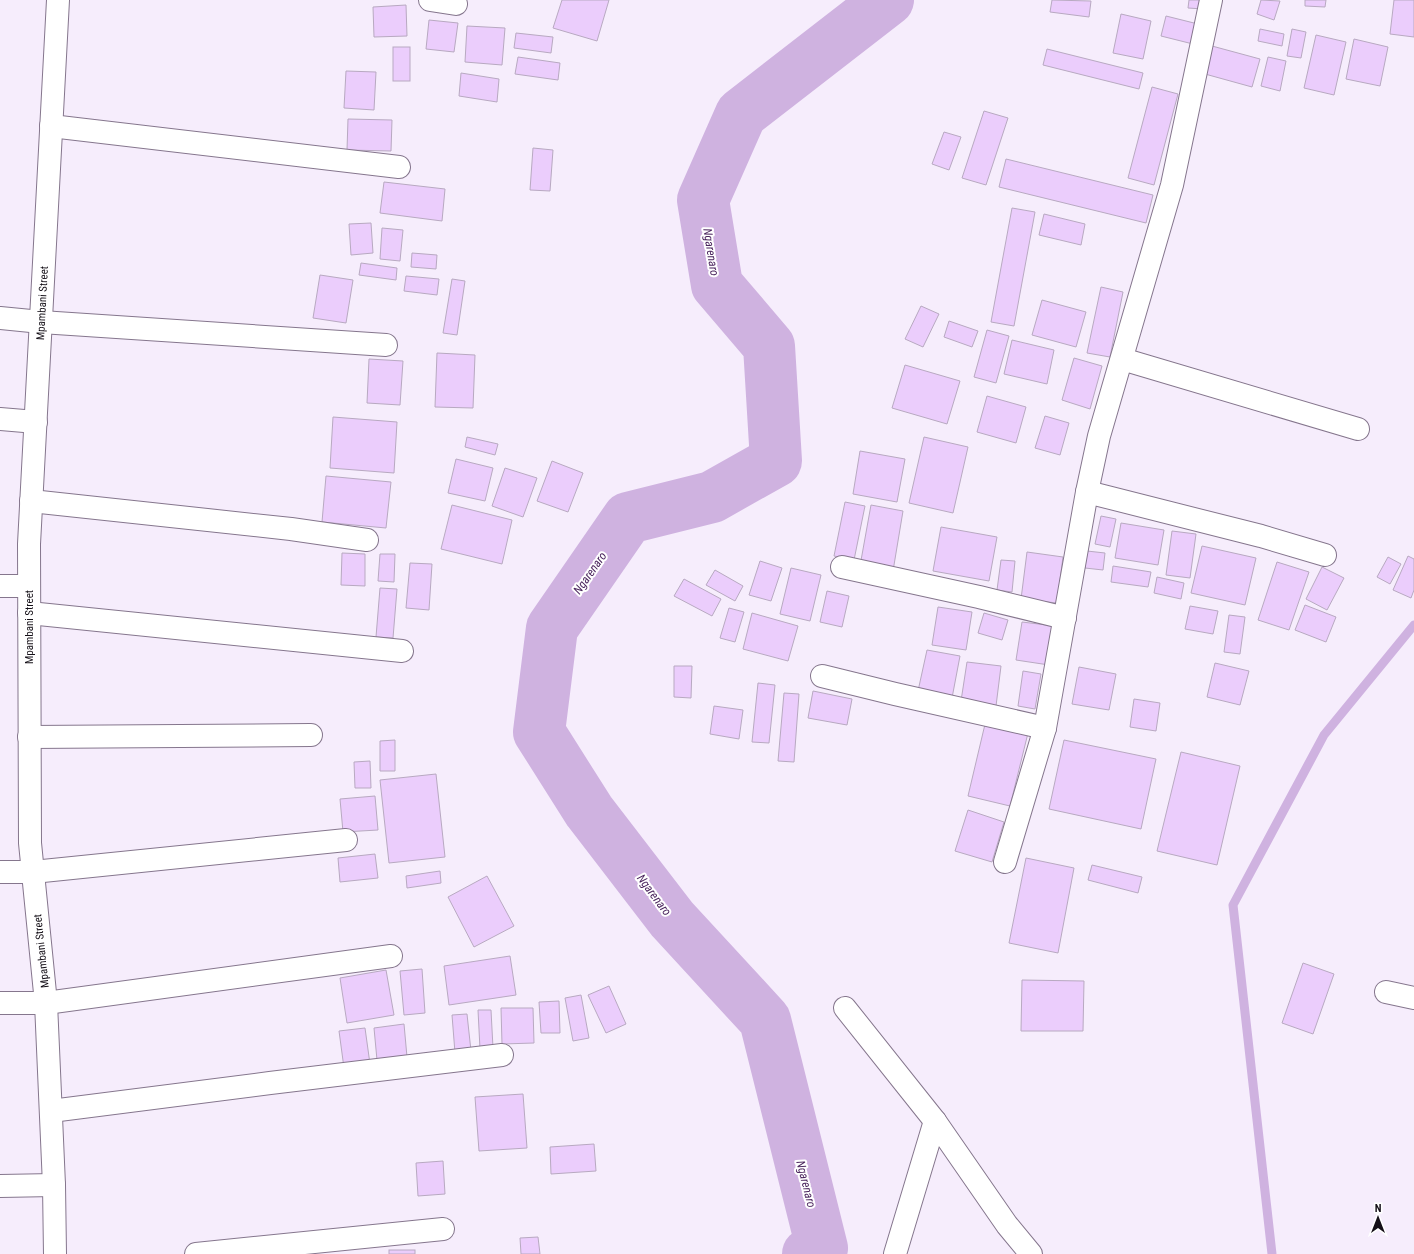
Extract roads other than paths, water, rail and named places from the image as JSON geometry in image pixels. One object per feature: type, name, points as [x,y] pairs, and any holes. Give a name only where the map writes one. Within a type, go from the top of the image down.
[{"type":"street","name":"Mpambani Street","points":[[55,1254],[54,1185],[46,1003],[30,843],[29,544],[58,0]]},
{"type":"street","points":[[430,0],[456,4]]},
{"type":"street","points":[[1005,862],[1045,728],[1087,492],[1099,436],[1172,185],[1211,0]]},
{"type":"street","points":[[51,126],[399,167]]},
{"type":"street","points":[[0,318],[386,346]]},
{"type":"street","points":[[1122,359],[1358,429]]},
{"type":"street","points":[[0,418],[36,422]]},
{"type":"street","points":[[1087,492],[1261,536],[1325,555]]},
{"type":"street","points":[[31,501],[291,529],[367,540]]},
{"type":"street","points":[[842,567],[979,597],[1065,618]]},
{"type":"street","points":[[0,586],[29,586]]},
{"type":"street","points":[[29,613],[402,651]]},
{"type":"street","points":[[822,676],[902,696],[1045,728]]},
{"type":"street","points":[[29,737],[310,735]]},
{"type":"street","points":[[0,872],[33,872],[346,840]]},
{"type":"street","points":[[0,1003],[46,1003],[391,956]]},
{"type":"street","points":[[1386,992],[1414,998]]},
{"type":"street","points":[[845,1008],[935,1121],[1007,1225],[1031,1254]]},
{"type":"street","points":[[51,1111],[502,1055]]},
{"type":"street","points":[[894,1254],[935,1121]]},
{"type":"street","points":[[0,1186],[54,1185]]},
{"type":"street","points":[[196,1254],[443,1229]]},
{"type":"waterway","name":"Ngarenaro","points":[[808,1254],[822,1248],[765,1020],[672,919],[589,811],[539,732],[552,628],[628,518],[712,497],[776,461],[769,346],[717,285],[703,200],[741,114],[888,0]]},
{"type":"waterway","points":[[1272,1254],[1233,905],[1324,735],[1414,625]]}]
